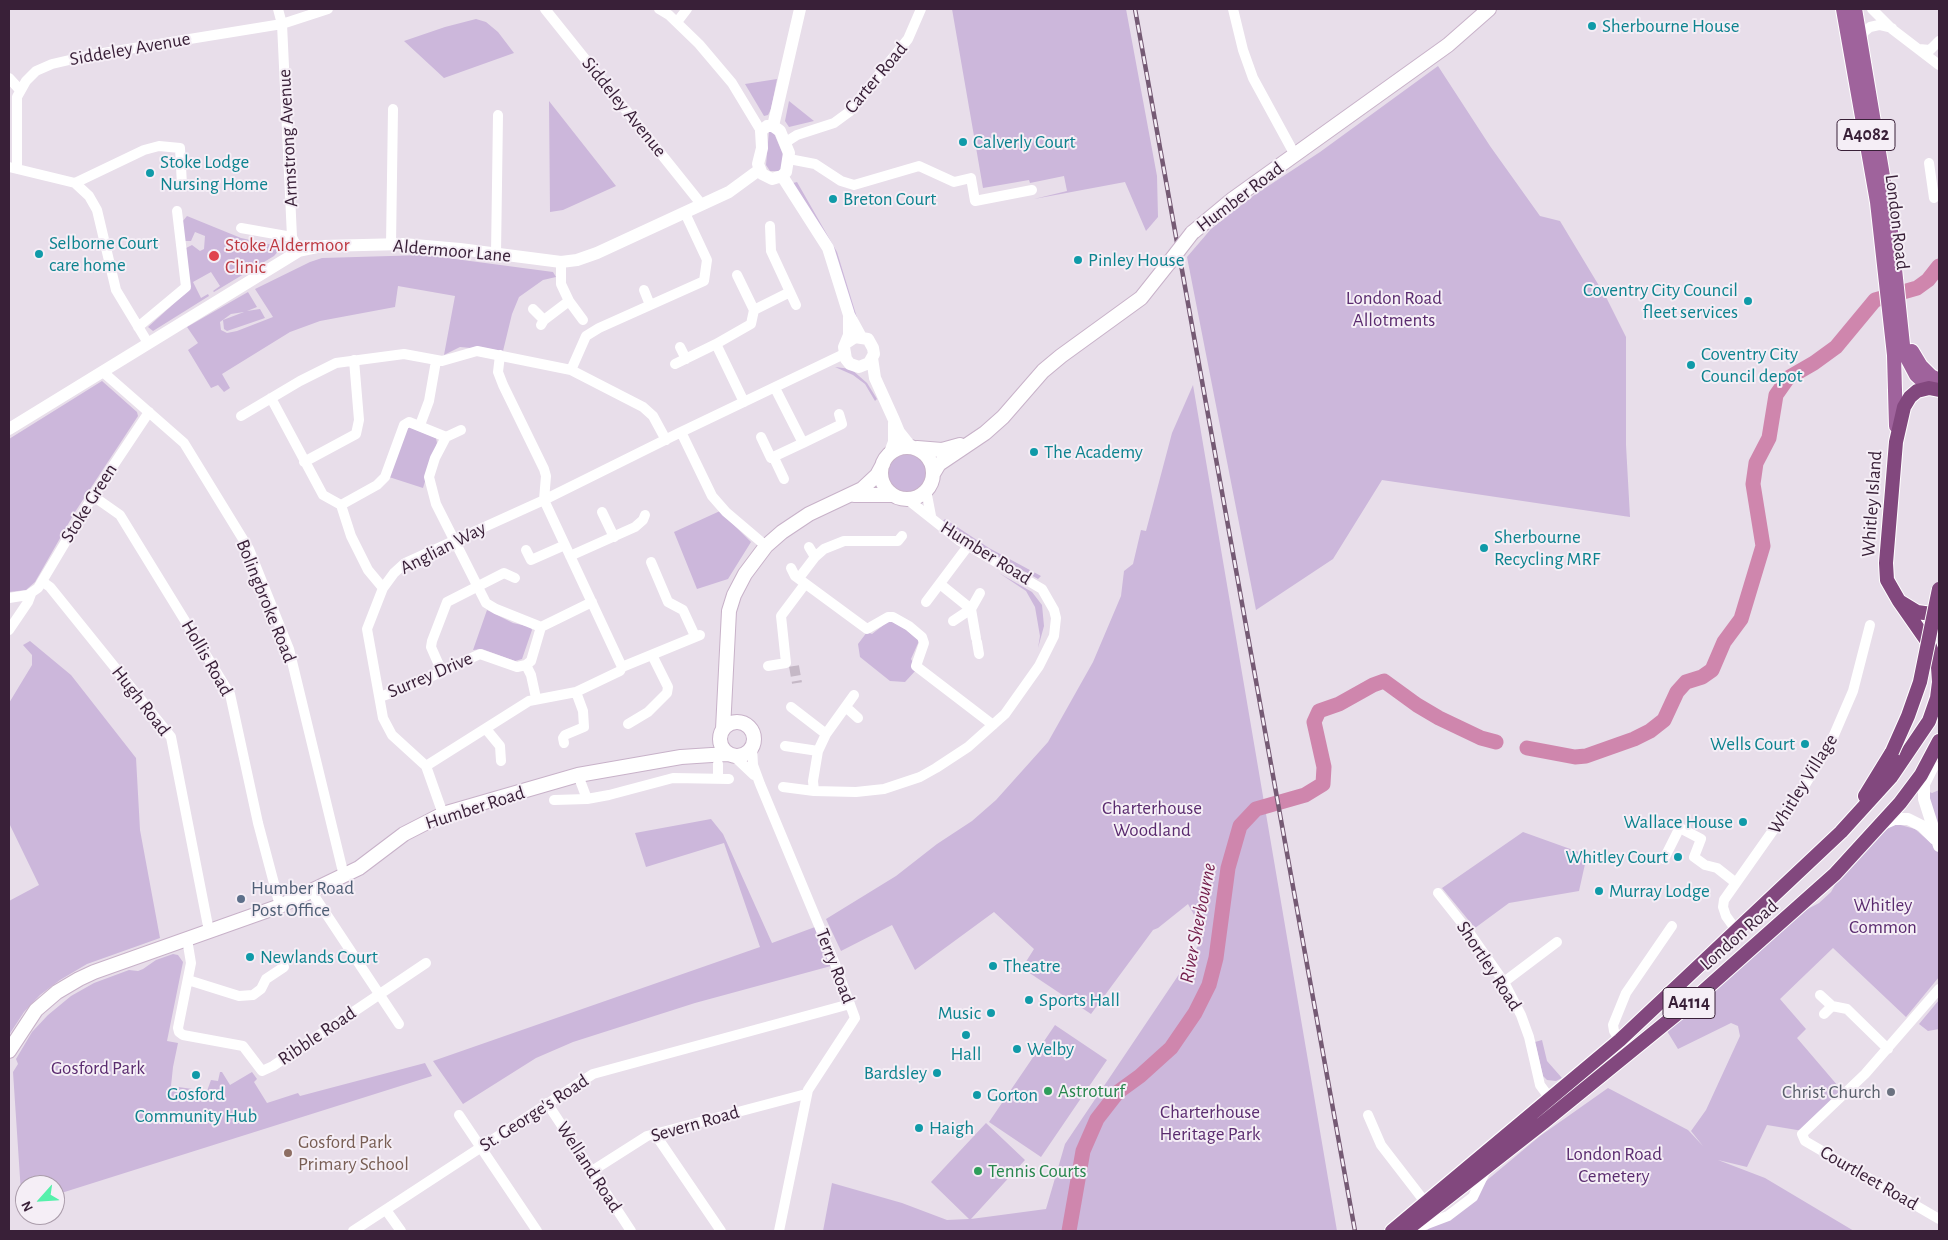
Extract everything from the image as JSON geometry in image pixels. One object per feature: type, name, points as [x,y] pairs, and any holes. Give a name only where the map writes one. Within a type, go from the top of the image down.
[{"type":"highway","name":"Whitley Island","points":[[1899,600],[1887,580],[1886,563],[1896,442],[1907,400],[1921,390],[1939,389]]},
{"type":"highway","name":"London Road","points":[[1841,832],[1892,752],[1908,716],[1920,682],[1939,590]]},
{"type":"highway","points":[[1899,600],[1918,612],[1939,614]]},
{"type":"highway","name":"London Road","points":[[1392,1231],[1551,1100],[1620,1040],[1841,832],[1892,777],[1923,732],[1938,698],[1939,674],[1933,651],[1899,600]]},
{"type":"highway","name":"London Road","points":[[1405,1231],[1487,1167],[1757,945],[1835,874],[1883,824],[1921,775],[1939,741]]},
{"type":"main road","name":"Humber Road","points":[[933,474],[939,464],[986,433],[1003,417],[1043,371],[1060,356],[1141,298],[1192,233],[1233,199],[1448,45],[1488,9]]},
{"type":"main road","name":"London Road","points":[[1843,9],[1889,262],[1894,311],[1896,442]]},
{"type":"main road","name":"London Road","points":[[1855,9],[1889,212],[1889,262]]},
{"type":"main road","name":"London Road","points":[[1894,311],[1901,325],[1903,345],[1910,367],[1922,381],[1939,389]]},
{"type":"main road","points":[[1901,325],[1921,366],[1931,376],[1939,380]]},
{"type":"main road","name":"Humber Road","points":[[914,448],[942,450],[967,444]]},
{"type":"main road","points":[[726,690],[732,709],[740,722],[752,731],[754,738],[752,748],[744,755],[727,758],[720,746],[726,690],[725,659],[729,611],[739,584],[766,546],[802,518],[849,496],[871,482],[886,460],[900,447],[914,448],[930,460],[933,474],[926,490],[916,497],[862,494],[849,496]]},
{"type":"main road","points":[[886,460],[882,478],[885,486],[900,497]]},
{"type":"main road","points":[[721,733],[730,723],[740,722]]},
{"type":"main road","name":"Humber Road","points":[[682,757],[710,745],[721,733]]},
{"type":"main road","name":"Humber Road","points":[[9,1051],[36,1010],[63,989],[94,972],[280,906],[311,892],[359,868],[404,834],[443,814],[578,775],[682,757],[727,758]]},
{"type":"street","name":"Armstrong Avenue","points":[[278,9],[282,24],[292,237],[299,251]]},
{"type":"street","name":"Siddeley Avenue","points":[[20,90],[30,75],[52,64],[190,38],[282,24],[328,9]]},
{"type":"street","name":"Siddeley Avenue","points":[[545,9],[702,204]]},
{"type":"street","points":[[659,9],[677,22],[732,82],[761,131],[762,148],[758,164],[759,170],[762,174],[772,179],[782,176],[788,167],[789,160],[786,142],[773,126]]},
{"type":"street","points":[[677,22],[688,9]]},
{"type":"street","points":[[773,126],[800,9]]},
{"type":"street","name":"Carter Road","points":[[786,142],[797,135],[834,123],[849,112],[908,39],[921,9]]},
{"type":"street","points":[[1233,9],[1243,50],[1253,78],[1295,155]]},
{"type":"street","points":[[1872,9],[1892,29],[1939,65]]},
{"type":"street","points":[[1860,42],[1862,34],[1870,27],[1879,25],[1892,29]]},
{"type":"street","points":[[1918,49],[1930,50],[1939,41]]},
{"type":"street","points":[[9,78],[20,90],[17,106],[13,168],[75,183],[94,203],[116,290],[148,343],[9,429]]},
{"type":"street","points":[[391,245],[393,109]]},
{"type":"street","points":[[496,254],[498,115]]},
{"type":"street","points":[[761,131],[767,126],[773,126]]},
{"type":"street","points":[[75,183],[144,150],[159,146],[180,148],[182,185]]},
{"type":"street","points":[[789,160],[815,164],[841,181],[854,185],[919,166],[954,182],[971,178],[975,201],[1032,190]]},
{"type":"street","points":[[1929,163],[1934,198]]},
{"type":"street","name":"Aldermoor Lane","points":[[148,343],[299,251],[323,246],[419,245],[561,262],[597,253],[685,213],[734,190],[759,170]]},
{"type":"street","points":[[1932,185],[1939,175]]},
{"type":"street","points":[[782,176],[828,248],[849,315],[860,337],[871,343],[873,348],[872,358],[878,386],[899,432],[914,448]]},
{"type":"street","points":[[138,327],[186,287],[177,211]]},
{"type":"street","points":[[570,370],[586,336],[599,328],[704,281],[707,260],[685,213]]},
{"type":"street","points":[[770,226],[771,251],[796,305]]},
{"type":"street","points":[[241,228],[292,237]]},
{"type":"street","points":[[561,262],[561,284],[569,301],[583,320]]},
{"type":"street","points":[[676,364],[751,324],[754,310],[737,275]]},
{"type":"street","points":[[644,290],[650,305]]},
{"type":"street","points":[[754,310],[790,292]]},
{"type":"street","points":[[533,308],[543,322],[569,301]]},
{"type":"street","points":[[849,315],[845,348],[850,364],[866,371],[878,386]]},
{"type":"street","points":[[716,344],[744,402],[775,388],[845,348],[850,339],[860,337]]},
{"type":"street","points":[[680,347],[686,359]]},
{"type":"street","points":[[241,416],[327,366],[354,360],[404,354],[425,356],[436,361],[477,351],[570,370],[643,407],[652,416],[666,440]]},
{"type":"street","points":[[500,355],[498,372],[503,385],[544,469],[546,476],[544,500],[622,667]]},
{"type":"street","points":[[859,367],[866,365],[872,358]]},
{"type":"street","points":[[304,462],[356,434],[359,420],[354,360]]},
{"type":"street","points":[[420,425],[429,401],[436,361]]},
{"type":"street","name":"Bolingbroke Road","points":[[103,372],[184,443],[249,549],[289,649],[344,876]]},
{"type":"street","points":[[775,388],[802,443]]},
{"type":"street","points":[[271,398],[323,495],[341,505],[351,536],[365,563],[383,588]]},
{"type":"street","name":"Anglian Way","points":[[443,814],[426,766],[416,754],[392,735],[383,718],[367,629],[383,588],[394,573],[405,563],[544,500],[744,402]]},
{"type":"street","name":"Stoke Green","points":[[9,630],[28,602],[31,594],[43,582],[93,496],[149,412]]},
{"type":"street","points":[[774,458],[802,443],[846,426],[839,414]]},
{"type":"street","points":[[886,460],[894,442],[894,420]]},
{"type":"street","points":[[341,505],[378,485],[385,477],[404,424],[409,422],[420,425],[446,437]]},
{"type":"street","points":[[461,430],[446,437],[435,458],[429,477],[436,504],[477,586],[490,607],[541,627]]},
{"type":"street","points":[[681,432],[712,496],[726,512],[766,546]]},
{"type":"street","points":[[761,437],[784,479]]},
{"type":"street","name":"Humber Road","points":[[926,490],[931,517]]},
{"type":"street","name":"Hollis Road","points":[[93,496],[120,515],[230,694],[258,823],[280,906]]},
{"type":"street","name":"Humber Road","points":[[783,787],[814,791],[856,792],[884,789],[920,777],[968,747],[993,725],[1021,694],[1042,661],[1054,636],[1056,618],[1049,598],[1042,589],[968,546],[931,517],[900,497]]},
{"type":"street","points":[[602,512],[614,538]]},
{"type":"street","points":[[570,556],[635,527],[643,520],[645,514]]},
{"type":"street","points":[[768,666],[790,665],[781,616],[802,581],[812,552],[844,541],[898,541],[902,536]]},
{"type":"street","points":[[526,550],[531,560],[565,545]]},
{"type":"street","points":[[926,602],[968,546]]},
{"type":"street","points":[[426,766],[522,704],[536,698],[576,692],[620,671],[622,667],[698,636],[682,610],[668,602],[651,562]]},
{"type":"street","points":[[791,568],[802,581],[867,630],[888,617],[893,617],[909,626],[922,637],[924,643],[916,666],[993,725]]},
{"type":"street","points":[[442,672],[432,644],[445,605],[450,600],[504,573],[515,578]]},
{"type":"street","name":"Hugh Road","points":[[43,582],[50,587],[172,737],[209,931]]},
{"type":"street","points":[[940,584],[971,609],[979,654]]},
{"type":"street","points":[[953,621],[971,609],[980,593]]},
{"type":"street","points":[[9,598],[31,594]]},
{"type":"street","points":[[536,698],[531,675],[526,665],[531,661],[541,627],[592,602]]},
{"type":"street","name":"Whitley Village","points":[[1736,930],[1726,916],[1723,907],[1724,900],[1805,785],[1831,742],[1853,692],[1870,625]]},
{"type":"street","name":"Surrey Drive","points":[[380,697],[442,672],[480,654],[518,667],[526,665]]},
{"type":"street","points":[[628,724],[648,712],[666,693],[668,687],[652,656]]},
{"type":"street","points":[[564,743],[563,738],[565,735],[584,726],[583,711],[576,692]]},
{"type":"street","points":[[814,791],[813,781],[818,751],[826,734],[854,696]]},
{"type":"street","points":[[791,707],[826,734]]},
{"type":"street","points":[[847,708],[858,718]]},
{"type":"street","points":[[486,729],[500,746],[501,761]]},
{"type":"street","points":[[785,746],[818,751]]},
{"type":"street","name":"Terry Road","points":[[752,748],[753,765],[760,784],[850,1004],[855,1022],[806,1094],[779,1231]]},
{"type":"street","points":[[1938,844],[1925,805],[1924,789],[1939,752]]},
{"type":"street","points":[[718,778],[727,758]]},
{"type":"street","name":"Terry Road","points":[[727,758],[746,765],[760,784]]},
{"type":"street","points":[[578,775],[587,799]]},
{"type":"street","name":"Humber Road","points":[[554,800],[587,799],[674,778],[729,779]]},
{"type":"street","points":[[1883,824],[1894,819],[1908,819],[1922,826],[1938,844]]},
{"type":"street","points":[[1664,859],[1678,831],[1682,829],[1701,839],[1694,857],[1705,865],[1717,868],[1736,883]]},
{"type":"street","points":[[311,892],[399,1024]]},
{"type":"street","name":"Shortley Road","points":[[1438,893],[1469,932],[1504,982],[1521,1014],[1529,1038],[1540,1085],[1551,1100]]},
{"type":"street","points":[[1620,1040],[1614,1031],[1613,1025],[1626,993],[1672,926]]},
{"type":"street","points":[[187,939],[192,956],[188,980],[239,996],[253,995],[261,989],[266,979],[284,967]]},
{"type":"street","points":[[1504,982],[1557,942]]},
{"type":"street","name":"Ribble Road","points":[[188,980],[178,1028],[179,1032],[192,1037],[243,1046],[262,1071],[273,1066],[380,995],[426,962]]},
{"type":"street","points":[[1820,995],[1832,1006],[1848,1008],[1888,1049],[1939,989]]},
{"type":"street","name":"St. George's Road","points":[[353,1231],[594,1074],[850,1004]]},
{"type":"street","points":[[1824,1014],[1832,1006]]},
{"type":"street","name":"Courtleet Road","points":[[1888,1049],[1802,1134],[1806,1141],[1939,1219]]},
{"type":"street","name":"Severn Road","points":[[592,1171],[647,1136],[806,1094]]},
{"type":"street","name":"Welland Road","points":[[547,1103],[631,1231]]},
{"type":"street","points":[[460,1115],[537,1231]]},
{"type":"street","points":[[1368,1115],[1381,1145],[1425,1202]]},
{"type":"street","points":[[655,1134],[721,1231]]},
{"type":"street","name":"London Road","points":[[1408,1231],[1448,1216],[1473,1197],[1487,1167]]},
{"type":"street","points":[[386,1210],[400,1231]]},
{"type":"green space","points":[[952,9],[1126,9],[1157,176],[1158,217],[1146,231],[1125,182],[1034,199],[1067,191],[1064,176],[1030,183],[1029,180],[983,188]]},
{"type":"green space","points":[[476,19],[486,22],[498,32],[514,53],[444,78],[404,41],[445,27]]},
{"type":"green space","name":"London Road Allotments","points":[[1438,66],[1490,146],[1540,216],[1560,221],[1607,299],[1626,337],[1626,445],[1630,517],[1382,480],[1333,559],[1256,610],[1187,257],[1211,229],[1253,196],[1320,152]]},
{"type":"green space","points":[[777,79],[771,109],[768,115],[764,116],[745,84]]},
{"type":"green space","points":[[549,101],[616,186],[563,210],[550,212]]},
{"type":"green space","points":[[789,101],[814,121],[789,127],[785,121]]},
{"type":"green space","points":[[769,131],[774,133],[784,157],[783,167],[779,171],[770,171],[766,165]]},
{"type":"green space","points":[[797,182],[837,252],[858,321],[793,183]]},
{"type":"green space","points":[[187,216],[241,238],[282,247],[274,256],[214,292],[220,286],[211,272],[193,282],[201,298],[208,294],[209,296],[153,331],[148,327],[190,289],[186,248],[192,245],[200,251],[204,249],[205,236],[195,232],[191,241],[185,241],[182,222]]},
{"type":"green space","points":[[425,255],[553,272],[556,277],[543,280],[519,297],[512,314],[503,351],[460,347],[444,355],[455,296],[398,286],[395,307],[320,321],[290,332],[222,374],[230,388],[224,392],[218,385],[211,388],[188,350],[198,343],[187,327],[248,292],[257,307],[247,311],[260,309],[265,318],[227,331],[224,329],[223,320],[244,312],[231,314],[220,322],[221,330],[227,333],[237,331],[273,317],[255,289],[310,262],[322,258]]},
{"type":"green space","points":[[835,367],[851,369],[867,383],[877,399],[875,401],[865,384],[853,375]]},
{"type":"green space","points":[[102,381],[137,412],[138,416],[75,512],[35,582],[26,590],[9,592],[9,439]]},
{"type":"green space","name":"Charterhouse Heritage Park","points":[[1193,385],[1337,1231],[823,1231],[832,1183],[902,1203],[947,1220],[969,1219],[931,1182],[986,1123],[1025,1160],[971,1219],[1046,1209],[1065,1144],[1200,943],[1204,933],[1188,904],[1153,930],[1091,1014],[1022,968],[1034,949],[994,912],[915,970],[892,925],[841,951],[826,919],[896,876],[937,844],[972,821],[996,800],[1048,742],[1093,662],[1121,596],[1124,571],[1133,564],[1141,530],[1146,531],[1172,433]]},
{"type":"green space","points":[[409,427],[436,438],[437,443],[423,488],[389,477],[406,430]]},
{"type":"green space","points":[[911,452],[918,455],[924,461],[927,472],[926,480],[918,489],[911,492],[903,492],[896,489],[888,480],[887,468],[890,461],[899,453]]},
{"type":"green space","points":[[720,511],[751,542],[728,579],[697,589],[674,532]]},
{"type":"green space","points":[[945,519],[989,548],[1041,576],[1038,579],[972,542],[943,521]]},
{"type":"green space","points":[[999,573],[1032,592],[1042,605],[1044,626],[1038,648],[1040,636],[1035,607],[1026,591]]},
{"type":"green space","points":[[487,610],[513,623],[531,627],[532,630],[522,659],[515,661],[482,649],[473,650]]},
{"type":"green space","points":[[890,620],[905,629],[919,641],[911,659],[917,669],[905,682],[890,681],[860,657],[858,644],[867,632],[872,634]]},
{"type":"green space","points":[[30,641],[71,675],[136,758],[140,830],[160,938],[87,964],[60,980],[40,995],[24,1012],[9,1035],[9,901],[39,885],[9,823],[9,703],[32,665],[32,655],[23,645]]},
{"type":"green space","points":[[1939,790],[1939,832],[1927,791],[1932,793]]},
{"type":"green space","points":[[711,819],[723,834],[772,943],[815,927],[831,966],[695,1003],[573,1042],[536,1058],[463,1104],[433,1061],[760,947],[724,843],[646,867],[635,833]]},
{"type":"green space","points":[[1897,824],[1915,829],[1932,844],[1939,839],[1939,977],[1906,1017],[1833,948],[1780,999],[1806,1029],[1797,1038],[1844,1093],[1803,1131],[1767,1125],[1747,1167],[1718,1160],[1765,1178],[1854,1231],[1426,1231],[1540,1136],[1608,1088],[1688,1130],[1703,1146],[1691,1131],[1706,1110],[1740,1036],[1738,1026],[1731,1023],[1678,1049],[1667,1031],[1800,913],[1819,903],[1831,892],[1840,876],[1888,828]]},
{"type":"green space","points":[[1523,832],[1587,855],[1579,891],[1509,903],[1475,928],[1442,888]]},
{"type":"green space","name":"Gosford Park","points":[[173,954],[178,955],[183,962],[167,1041],[178,1043],[171,1086],[207,1091],[211,1080],[218,1081],[220,1072],[222,1072],[230,1085],[252,1072],[257,1079],[254,1082],[267,1103],[298,1093],[300,1096],[425,1063],[432,1076],[65,1192],[65,1175],[20,1175],[13,1072],[18,1064],[16,1059],[32,1032],[48,1015],[71,996],[94,983],[129,970],[138,971],[143,969],[156,960]]},
{"type":"green space","points":[[1939,1000],[1939,1029],[1928,1031],[1919,1024]]},
{"type":"green space","name":"Astroturf","points":[[1055,1025],[1107,1060],[1041,1157],[989,1122]]},
{"type":"green space","points":[[1542,1040],[1547,1061],[1562,1078],[1556,1081],[1547,1080],[1543,1076],[1535,1042]]},
{"type":"waterway","name":"River Sherbourne","points":[[1527,748],[1575,757],[1586,756],[1634,739],[1650,731],[1664,720],[1677,692],[1686,682],[1702,677],[1712,670],[1724,642],[1741,619],[1763,546],[1753,484],[1756,463],[1769,438],[1776,395],[1788,378],[1814,363],[1836,347],[1875,300],[1917,288],[1928,280],[1939,266]]},
{"type":"waterway","name":"River Sherbourne","points":[[1069,1231],[1083,1151],[1097,1119],[1118,1092],[1140,1076],[1171,1048],[1195,1013],[1209,985],[1216,958],[1228,868],[1240,826],[1256,809],[1305,795],[1323,784],[1324,767],[1314,722],[1319,711],[1339,704],[1384,681],[1439,718],[1481,738],[1496,742]]},
{"type":"tunnel","points":[[794,666],[797,683]]},
{"type":"railway","points":[[1135,9],[1355,1231]]},
{"type":"place","name":"Sherbourne House","points":[[1592,26]]},
{"type":"place","name":"Calverly Court","points":[[963,142]]},
{"type":"place","name":"Stoke Lodge Nursing Home","points":[[150,173]]},
{"type":"place","name":"Breton Court","points":[[833,199]]},
{"type":"place","name":"Selborne Court care home","points":[[39,254]]},
{"type":"place","name":"Stoke Aldermoor Clinic","points":[[214,256]]},
{"type":"place","name":"Pinley House","points":[[1078,260]]},
{"type":"place","name":"Coventry City Council fleet services","points":[[1748,301]]},
{"type":"place","name":"Coventry City Council depot","points":[[1691,365]]},
{"type":"place","name":"The Academy","points":[[1034,452]]},
{"type":"place","name":"Sherbourne Recycling MRF","points":[[1484,548]]},
{"type":"place","name":"Wells Court","points":[[1805,744]]},
{"type":"place","name":"Wallace House","points":[[1743,822]]},
{"type":"place","name":"Whitley Court","points":[[1678,857]]},
{"type":"place","name":"Murray Lodge","points":[[1599,891]]},
{"type":"place","name":"Humber Road Post Office","points":[[241,899]]},
{"type":"place","name":"Newlands Court","points":[[250,957]]},
{"type":"place","name":"Theatre","points":[[993,966]]},
{"type":"place","name":"Sports Hall","points":[[1029,1000]]},
{"type":"place","name":"Music","points":[[991,1013]]},
{"type":"place","name":"Hall","points":[[966,1035]]},
{"type":"place","name":"Welby","points":[[1017,1049]]},
{"type":"place","name":"Bardsley","points":[[937,1073]]},
{"type":"place","name":"Gosford Community Hub","points":[[196,1075]]},
{"type":"place","name":"Astroturf","points":[[1048,1091]]},
{"type":"place","name":"Christ Church","points":[[1891,1092]]},
{"type":"place","name":"Gorton","points":[[977,1095]]},
{"type":"place","name":"Haigh","points":[[919,1128]]},
{"type":"place","name":"Gosford Park Primary School","points":[[288,1153]]},
{"type":"place","name":"Tennis Courts","points":[[978,1171]]},
{"type":"park label","name":"Charterhouse Woodland","points":[[1152,819]]},
{"type":"park label","name":"Whitley Common","points":[[1883,916]]},
{"type":"park label","name":"London Road Cemetery","points":[[1614,1165]]}]
